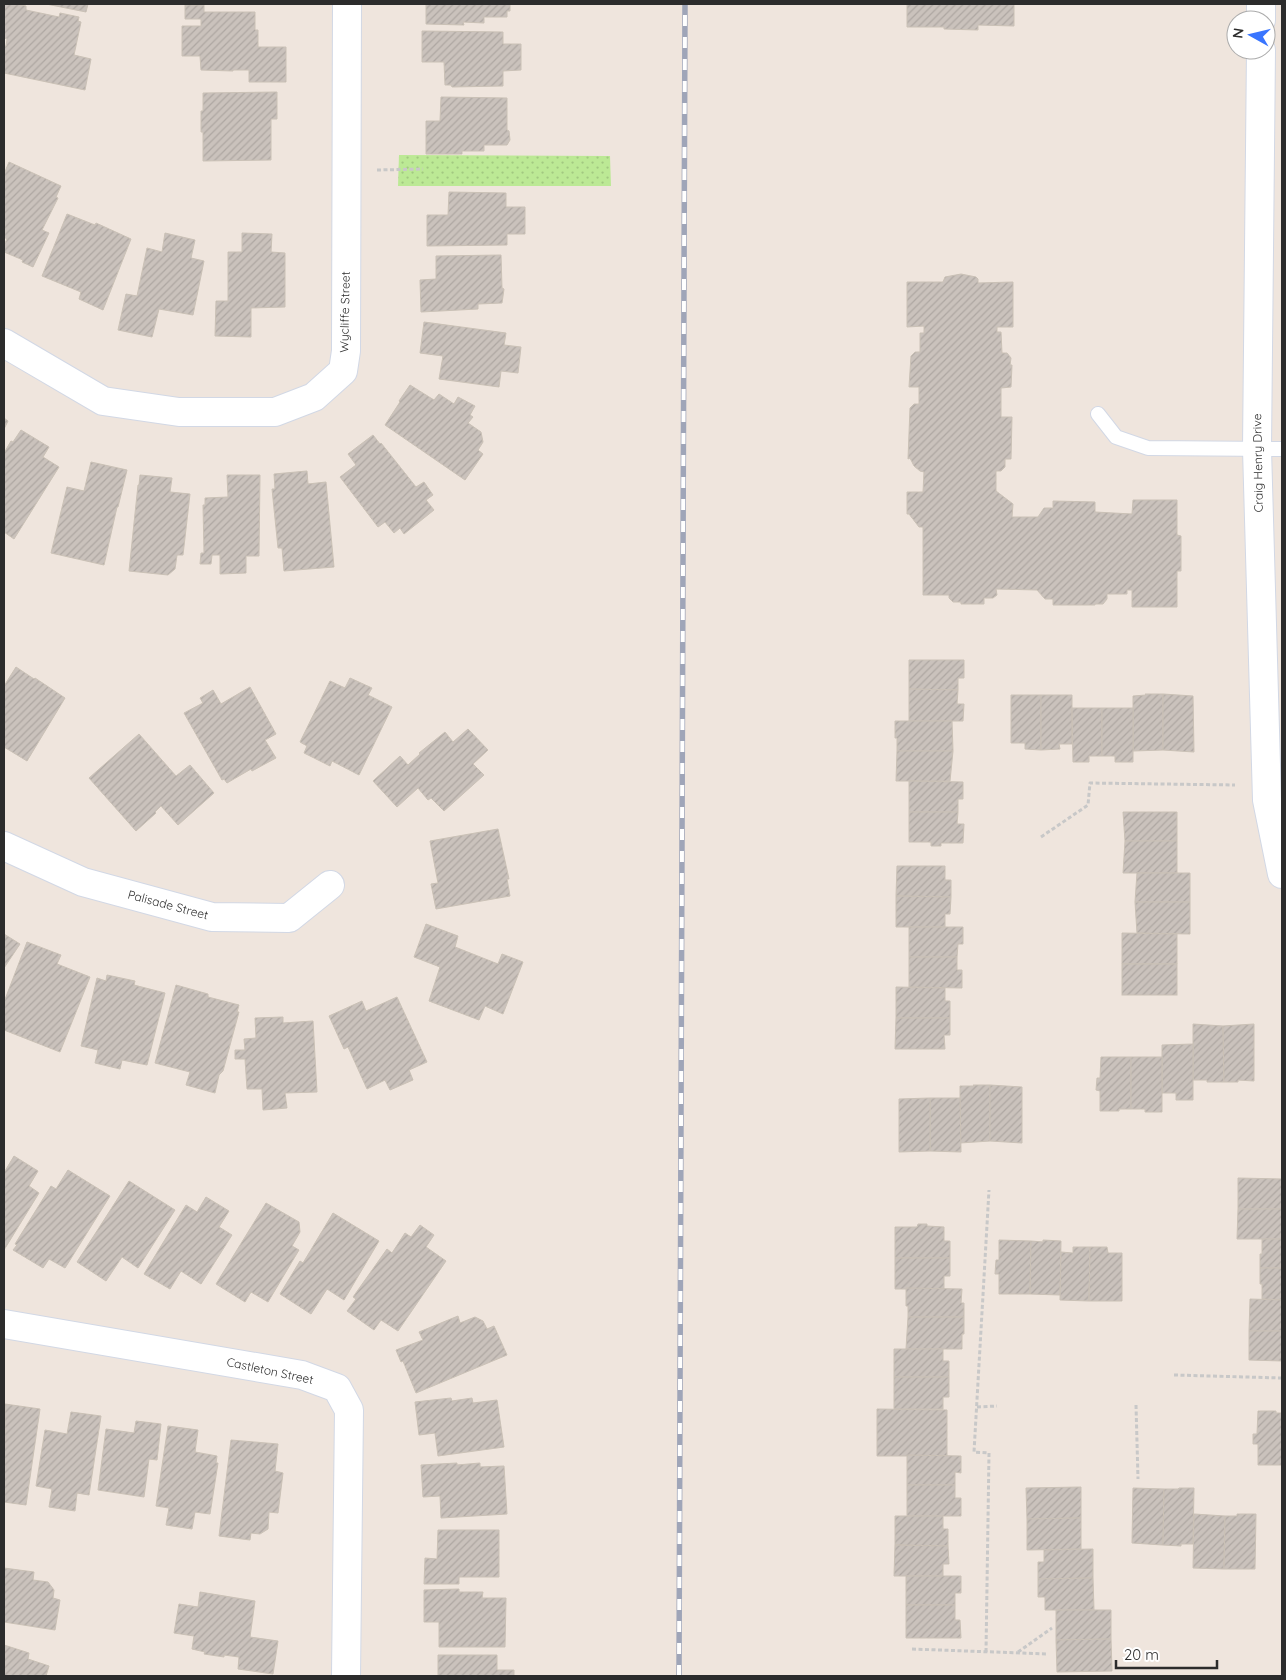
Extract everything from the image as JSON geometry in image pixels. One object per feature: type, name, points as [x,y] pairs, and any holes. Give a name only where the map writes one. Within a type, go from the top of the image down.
[{"type":"street","name":"Wycliffe Street","points":[[4,343],[103,401],[179,412],[275,412],[314,397],[343,371],[346,351],[347,4]]},
{"type":"street","name":"Craig Henry Drive","points":[[1261,60],[1270,449],[1267,800],[1282,874]]},
{"type":"street","name":"Palisade Street","points":[[4,846],[82,882],[212,917],[289,918],[330,885]]},
{"type":"street","name":"Castleton Street","points":[[4,1324],[302,1375],[337,1388],[349,1410],[346,1676]]},
{"type":"lane","points":[[1098,414],[1116,437],[1148,448],[1270,449]]},
{"type":"path","points":[[346,171],[423,169]]},
{"type":"path","points":[[1041,837],[1088,805],[1090,783],[1236,785]]},
{"type":"path","points":[[986,1652],[990,1453],[974,1452],[989,1190]]},
{"type":"path","points":[[1174,1375],[1282,1378]]},
{"type":"path","points":[[1136,1405],[1138,1479]]},
{"type":"path","points":[[977,1407],[997,1406]]},
{"type":"path","points":[[1017,1653],[1052,1628]]},
{"type":"path","points":[[912,1650],[1048,1654]]},
{"type":"green space","points":[[399,155],[610,156],[611,186],[398,186]]},
{"type":"building","points":[[4,4],[26,6],[26,10],[59,17],[60,13],[79,17],[78,21],[81,22],[74,55],[91,59],[85,90],[4,73],[4,46],[6,46],[7,39],[4,38]]},
{"type":"building","points":[[46,4],[88,4],[86,12]]},
{"type":"building","points":[[426,4],[510,4],[510,11],[507,11],[507,17],[484,17],[484,23],[463,22],[464,25],[426,24]]},
{"type":"building","points":[[907,4],[1014,4],[1014,26],[978,25],[978,30],[944,29],[944,27],[907,27]]},
{"type":"building","points":[[185,5],[204,5],[204,12],[255,12],[255,30],[258,30],[258,47],[286,47],[286,82],[249,82],[249,70],[201,70],[200,56],[182,56],[182,26],[201,26],[201,19],[185,19]]},
{"type":"building","points":[[422,31],[503,32],[503,44],[521,44],[521,70],[503,71],[503,86],[452,87],[451,85],[445,85],[444,62],[422,62]]},
{"type":"building","points":[[277,92],[277,119],[271,119],[271,160],[203,161],[201,111],[203,111],[203,93]]},
{"type":"building","points":[[441,97],[507,98],[507,130],[509,131],[510,140],[507,145],[484,145],[484,151],[462,151],[462,154],[426,154],[426,121],[440,121]]},
{"type":"building","points":[[9,162],[61,186],[56,197],[58,198],[42,230],[49,233],[33,267],[22,262],[23,260],[4,252],[4,245],[7,239],[4,237],[4,174]]},
{"type":"building","points":[[449,192],[506,193],[506,207],[525,207],[525,234],[507,234],[507,245],[427,246],[427,215],[448,215]]},
{"type":"building","points":[[67,214],[95,225],[96,223],[131,239],[103,310],[79,299],[81,292],[42,276]]},
{"type":"building","points":[[165,233],[195,240],[191,258],[204,261],[193,315],[159,309],[152,337],[118,330],[126,294],[137,296],[147,248],[162,252]]},
{"type":"building","points":[[242,233],[272,234],[271,252],[285,253],[285,307],[251,308],[251,337],[215,336],[216,301],[228,301],[228,252],[242,252]]},
{"type":"building","points":[[501,255],[502,288],[504,289],[502,303],[478,304],[478,309],[421,312],[420,280],[436,279],[436,256]]},
{"type":"building","points":[[961,274],[976,277],[978,283],[1013,282],[1013,327],[997,327],[997,332],[1001,332],[1002,353],[1007,353],[1011,358],[1010,365],[1012,365],[1011,387],[1001,388],[1001,417],[1012,417],[1011,459],[1005,459],[1005,467],[1001,471],[996,471],[996,491],[1013,504],[1012,517],[1038,517],[1044,508],[1053,508],[1053,501],[1095,502],[1095,512],[1132,514],[1133,500],[1177,500],[1177,535],[1181,536],[1181,571],[1177,571],[1177,607],[1132,607],[1132,590],[1127,590],[1127,594],[1107,594],[1107,599],[1103,604],[1095,605],[1053,605],[1053,599],[1045,599],[1037,590],[996,589],[997,595],[993,598],[984,598],[984,604],[953,602],[949,595],[923,595],[923,527],[919,527],[907,514],[907,492],[923,492],[924,472],[914,466],[910,458],[908,459],[910,408],[914,404],[919,404],[919,387],[909,387],[911,356],[915,352],[920,352],[920,333],[924,333],[924,326],[907,327],[907,282],[943,282],[945,277]]},
{"type":"building","points":[[424,322],[506,333],[504,345],[521,347],[518,373],[501,371],[499,387],[439,379],[443,356],[420,353]]},
{"type":"building","points":[[410,385],[434,400],[439,394],[454,404],[458,397],[475,406],[470,415],[473,417],[468,423],[481,432],[483,442],[478,450],[483,454],[465,480],[385,425]]},
{"type":"building","points":[[4,418],[8,421],[4,429]]},
{"type":"building","points":[[21,430],[49,447],[43,457],[59,467],[14,539],[4,532],[4,453],[11,441],[13,442]]},
{"type":"building","points":[[373,435],[416,487],[424,482],[433,495],[426,500],[434,510],[404,534],[400,528],[394,533],[385,522],[378,527],[340,477],[356,465],[348,454]]},
{"type":"building","points":[[91,462],[127,470],[104,565],[51,553],[67,487],[84,491]]},
{"type":"building","points":[[307,471],[308,484],[326,482],[334,567],[284,571],[282,548],[278,548],[272,489],[275,489],[274,474]]},
{"type":"building","points":[[140,475],[172,478],[170,492],[190,494],[183,555],[177,555],[175,569],[168,575],[129,571]]},
{"type":"building","points":[[227,475],[260,475],[259,556],[246,556],[246,573],[220,574],[220,555],[212,555],[211,564],[200,564],[201,553],[204,553],[203,505],[205,505],[205,498],[228,497]]},
{"type":"building","points":[[909,660],[964,660],[964,678],[958,678],[958,690],[909,689]]},
{"type":"building","points":[[16,667],[65,698],[27,761],[4,747],[4,686]]},
{"type":"building","points":[[350,678],[372,688],[368,695],[392,707],[359,775],[332,761],[330,766],[304,753],[307,746],[300,742],[330,681],[345,688]]},
{"type":"building","points":[[250,687],[276,734],[265,740],[276,758],[252,771],[251,769],[227,783],[224,779],[222,780],[184,713],[203,703],[200,698],[213,690],[221,704]]},
{"type":"building","points":[[909,689],[958,690],[957,704],[964,704],[963,721],[909,721]]},
{"type":"building","points":[[1163,694],[1163,750],[1133,751],[1133,696]]},
{"type":"building","points":[[1163,694],[1193,696],[1194,752],[1163,750]]},
{"type":"building","points":[[1011,695],[1041,695],[1041,750],[1025,749],[1025,743],[1011,743]]},
{"type":"building","points":[[1041,695],[1072,695],[1072,744],[1059,744],[1060,749],[1041,750]]},
{"type":"building","points":[[1072,708],[1102,708],[1102,756],[1089,756],[1089,762],[1073,762]]},
{"type":"building","points":[[1102,708],[1133,708],[1133,762],[1115,762],[1115,756],[1102,756]]},
{"type":"building","points":[[895,721],[952,721],[953,751],[897,751]]},
{"type":"building","points":[[468,729],[488,750],[473,764],[484,775],[444,811],[431,798],[428,800],[418,788],[397,807],[373,781],[400,756],[408,765],[419,753],[445,732],[453,742]]},
{"type":"building","points":[[139,734],[176,776],[190,765],[214,793],[178,825],[161,806],[136,831],[89,778]]},
{"type":"building","points":[[897,751],[953,751],[950,781],[896,781]]},
{"type":"building","points":[[909,781],[963,782],[963,799],[958,799],[958,812],[909,812]]},
{"type":"building","points":[[909,812],[958,812],[957,824],[964,824],[963,843],[941,843],[941,846],[931,846],[931,842],[909,842]]},
{"type":"building","points":[[1123,812],[1177,812],[1177,841],[1125,841]]},
{"type":"building","points":[[498,829],[509,879],[507,879],[510,896],[436,909],[431,884],[438,883],[430,841]]},
{"type":"building","points":[[1125,841],[1177,841],[1177,873],[1123,873]]},
{"type":"building","points":[[897,866],[945,866],[945,880],[951,880],[951,897],[896,896]]},
{"type":"building","points":[[1137,873],[1190,873],[1190,902],[1135,902]]},
{"type":"building","points":[[896,896],[951,897],[950,914],[945,914],[945,927],[896,927]]},
{"type":"building","points":[[1135,902],[1190,902],[1190,934],[1137,933]]},
{"type":"building","points":[[426,924],[458,936],[455,947],[498,964],[502,954],[523,962],[503,1014],[485,1006],[479,1020],[429,1001],[440,967],[414,957]]},
{"type":"building","points":[[909,927],[963,927],[963,944],[958,944],[957,957],[909,957]]},
{"type":"building","points":[[1122,933],[1177,934],[1177,964],[1122,964]]},
{"type":"building","points":[[4,934],[20,944],[4,968]]},
{"type":"building","points":[[27,942],[61,955],[57,964],[90,977],[60,1052],[4,1030],[4,1002]]},
{"type":"building","points":[[909,957],[957,957],[957,970],[962,970],[962,988],[909,987]]},
{"type":"building","points":[[1122,964],[1177,964],[1177,995],[1122,995]]},
{"type":"building","points":[[107,975],[135,981],[134,985],[165,993],[147,1065],[122,1060],[120,1069],[95,1063],[98,1050],[81,1046],[97,978],[106,981]]},
{"type":"building","points":[[176,985],[208,994],[208,997],[239,1005],[237,1012],[239,1012],[223,1071],[219,1075],[215,1093],[186,1085],[190,1072],[155,1063]]},
{"type":"building","points":[[896,987],[945,988],[945,1001],[950,1001],[950,1018],[896,1018]]},
{"type":"building","points":[[397,997],[427,1062],[409,1070],[413,1080],[390,1090],[385,1080],[367,1089],[348,1047],[344,1049],[329,1016],[362,1001],[366,1011]]},
{"type":"building","points":[[283,1017],[283,1023],[313,1021],[317,1092],[285,1093],[287,1108],[263,1110],[262,1089],[247,1089],[245,1059],[235,1059],[235,1050],[245,1050],[244,1039],[256,1038],[255,1018]]},
{"type":"building","points":[[896,1018],[950,1018],[950,1035],[944,1035],[945,1049],[895,1049]]},
{"type":"building","points":[[1193,1024],[1223,1026],[1224,1082],[1193,1080]]},
{"type":"building","points":[[1254,1024],[1254,1081],[1238,1080],[1238,1082],[1224,1082],[1223,1026]]},
{"type":"building","points":[[1193,1044],[1193,1100],[1176,1100],[1176,1093],[1162,1093],[1162,1045]]},
{"type":"building","points":[[1101,1057],[1131,1057],[1131,1109],[1100,1111],[1100,1091],[1096,1090],[1097,1078],[1100,1078]]},
{"type":"building","points":[[1131,1057],[1162,1057],[1162,1112],[1145,1112],[1145,1109],[1131,1109]]},
{"type":"building","points":[[990,1085],[990,1141],[960,1143],[960,1086]]},
{"type":"building","points":[[990,1085],[1022,1087],[1022,1143],[990,1141]]},
{"type":"building","points":[[930,1098],[960,1098],[961,1152],[930,1151]]},
{"type":"building","points":[[930,1098],[930,1151],[899,1152],[899,1099]]},
{"type":"building","points":[[14,1156],[38,1171],[29,1186],[39,1193],[4,1250],[4,1170]]},
{"type":"building","points":[[68,1170],[110,1196],[65,1268],[49,1259],[43,1268],[13,1250],[51,1186],[56,1189]]},
{"type":"building","points":[[1238,1178],[1282,1179],[1282,1209],[1238,1209]]},
{"type":"building","points":[[129,1181],[175,1210],[138,1268],[122,1257],[106,1281],[77,1262]]},
{"type":"building","points":[[206,1197],[229,1211],[219,1227],[232,1235],[201,1284],[181,1271],[170,1289],[144,1274],[186,1205],[197,1212]]},
{"type":"building","points":[[266,1203],[299,1222],[300,1232],[292,1246],[299,1250],[268,1302],[251,1292],[245,1302],[216,1284]]},
{"type":"building","points":[[1238,1209],[1282,1209],[1282,1239],[1237,1239]]},
{"type":"building","points":[[333,1213],[379,1241],[344,1300],[327,1289],[311,1314],[280,1294],[300,1261],[303,1263]]},
{"type":"building","points":[[918,1224],[944,1227],[944,1241],[950,1241],[950,1258],[895,1258],[895,1227],[917,1227]]},
{"type":"building","points":[[420,1225],[434,1235],[426,1247],[446,1261],[398,1331],[381,1320],[374,1330],[347,1311],[356,1299],[353,1297],[387,1249],[392,1253],[405,1233],[411,1237]]},
{"type":"building","points":[[1262,1239],[1282,1239],[1282,1268],[1260,1268]]},
{"type":"building","points":[[999,1240],[1031,1241],[1030,1294],[999,1294],[999,1274],[995,1274],[996,1260],[999,1260]]},
{"type":"building","points":[[1043,1240],[1061,1241],[1060,1295],[1030,1294],[1031,1241],[1043,1242]]},
{"type":"building","points":[[1073,1247],[1090,1247],[1089,1301],[1060,1300],[1061,1252],[1073,1253]]},
{"type":"building","points":[[1090,1247],[1107,1247],[1108,1253],[1122,1253],[1122,1301],[1089,1301]]},
{"type":"building","points":[[895,1258],[950,1258],[950,1276],[944,1276],[944,1289],[895,1289]]},
{"type":"building","points":[[1260,1268],[1282,1268],[1282,1300],[1262,1299]]},
{"type":"building","points":[[906,1288],[962,1289],[961,1303],[964,1303],[964,1317],[908,1317]]},
{"type":"building","points":[[1250,1299],[1282,1300],[1282,1331],[1249,1331]]},
{"type":"building","points":[[458,1316],[460,1323],[475,1317],[483,1321],[487,1329],[494,1326],[507,1355],[416,1393],[403,1361],[401,1362],[396,1350],[423,1340],[419,1332]]},
{"type":"building","points":[[908,1317],[964,1317],[962,1349],[906,1349]]},
{"type":"building","points":[[1249,1331],[1282,1331],[1282,1361],[1249,1360]]},
{"type":"building","points":[[894,1349],[943,1349],[943,1361],[949,1361],[949,1377],[894,1377]]},
{"type":"building","points":[[894,1377],[949,1377],[949,1397],[943,1397],[943,1409],[894,1409]]},
{"type":"building","points":[[451,1398],[452,1401],[472,1398],[473,1403],[497,1400],[504,1447],[438,1456],[435,1433],[419,1435],[415,1402]]},
{"type":"building","points":[[5,1404],[40,1409],[26,1505],[4,1502]]},
{"type":"building","points":[[877,1409],[947,1410],[947,1456],[877,1456]]},
{"type":"building","points":[[1258,1411],[1282,1413],[1282,1465],[1258,1465],[1258,1444],[1253,1444],[1253,1434],[1257,1434]]},
{"type":"building","points":[[71,1412],[101,1416],[89,1495],[77,1493],[75,1511],[49,1507],[52,1489],[36,1486],[45,1430],[67,1434]]},
{"type":"building","points":[[136,1421],[161,1424],[157,1460],[149,1459],[144,1497],[98,1490],[106,1429],[134,1433]]},
{"type":"building","points":[[168,1426],[198,1430],[195,1452],[217,1456],[216,1463],[218,1463],[210,1514],[195,1512],[192,1529],[166,1525],[169,1508],[156,1506]]},
{"type":"building","points":[[231,1440],[278,1444],[275,1471],[283,1473],[278,1513],[269,1512],[268,1529],[260,1534],[251,1533],[250,1540],[219,1536]]},
{"type":"building","points":[[907,1455],[961,1456],[961,1473],[955,1472],[955,1485],[907,1485]]},
{"type":"building","points":[[457,1463],[457,1465],[480,1463],[480,1467],[504,1466],[507,1514],[441,1518],[440,1496],[423,1497],[421,1465]]},
{"type":"building","points":[[907,1485],[955,1485],[955,1498],[961,1498],[961,1516],[907,1516]]},
{"type":"building","points":[[1081,1487],[1081,1518],[1027,1519],[1026,1488]]},
{"type":"building","points":[[1133,1488],[1164,1489],[1163,1545],[1132,1543]]},
{"type":"building","points":[[1194,1488],[1193,1544],[1181,1544],[1181,1546],[1163,1545],[1164,1489]]},
{"type":"building","points":[[1194,1514],[1225,1516],[1224,1569],[1193,1568]]},
{"type":"building","points":[[1237,1514],[1256,1514],[1255,1569],[1224,1569],[1225,1516],[1237,1516]]},
{"type":"building","points":[[895,1516],[943,1516],[943,1529],[948,1529],[948,1546],[895,1545]]},
{"type":"building","points":[[1081,1518],[1081,1549],[1027,1550],[1027,1519]]},
{"type":"building","points":[[438,1530],[499,1530],[499,1577],[459,1577],[459,1584],[424,1584],[425,1558],[437,1559]]},
{"type":"building","points":[[895,1545],[948,1546],[949,1564],[943,1564],[943,1576],[894,1576]]},
{"type":"building","points":[[1093,1549],[1093,1578],[1038,1579],[1038,1562],[1044,1562],[1044,1550]]},
{"type":"building","points":[[4,1568],[34,1572],[33,1580],[48,1582],[54,1590],[53,1598],[60,1600],[55,1630],[4,1622]]},
{"type":"building","points":[[906,1576],[961,1576],[961,1593],[955,1593],[955,1605],[906,1605]]},
{"type":"building","points":[[1093,1578],[1094,1610],[1045,1610],[1045,1597],[1038,1597],[1038,1579]]},
{"type":"building","points":[[459,1589],[459,1592],[483,1592],[482,1598],[506,1598],[505,1647],[439,1647],[439,1622],[424,1622],[424,1590]]},
{"type":"building","points":[[200,1592],[255,1601],[250,1637],[278,1641],[273,1674],[238,1669],[239,1657],[204,1654],[205,1652],[192,1649],[194,1636],[174,1633],[179,1604],[198,1607]]},
{"type":"building","points":[[906,1605],[955,1605],[955,1620],[960,1620],[961,1638],[906,1638]]},
{"type":"building","points":[[1056,1610],[1111,1610],[1111,1639],[1056,1640]]},
{"type":"building","points":[[1111,1639],[1112,1671],[1057,1672],[1056,1640]]},
{"type":"building","points":[[4,1645],[29,1653],[28,1659],[49,1666],[46,1676],[4,1676]]},
{"type":"building","points":[[438,1655],[497,1655],[497,1670],[514,1670],[514,1676],[438,1676]]},
{"type":"railway","points":[[679,1676],[685,4]]}]
